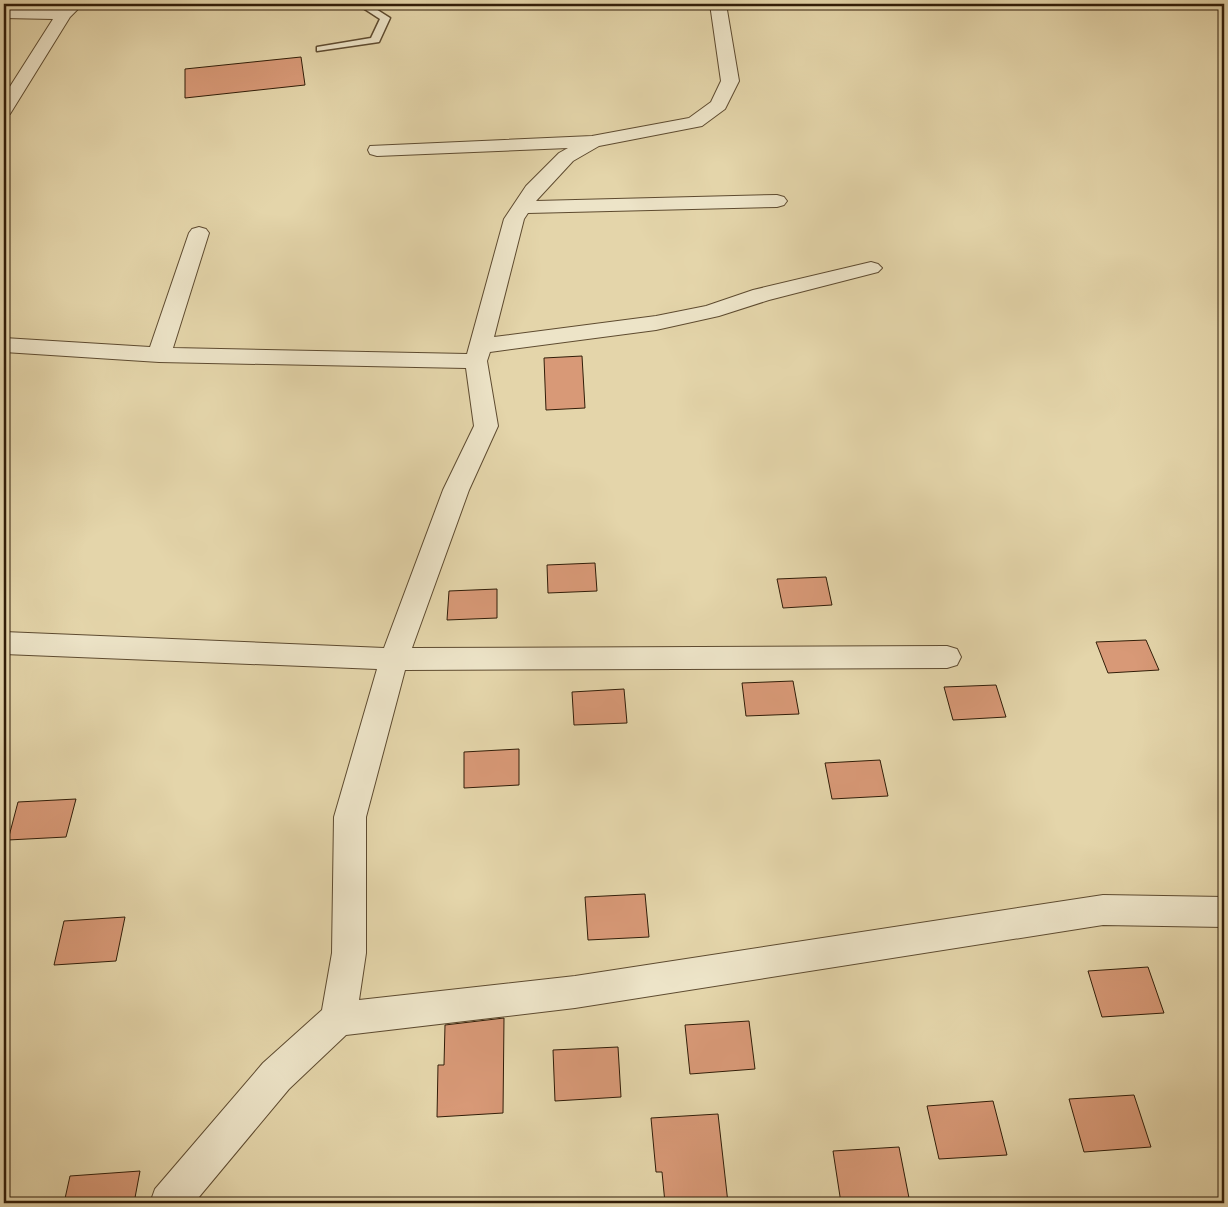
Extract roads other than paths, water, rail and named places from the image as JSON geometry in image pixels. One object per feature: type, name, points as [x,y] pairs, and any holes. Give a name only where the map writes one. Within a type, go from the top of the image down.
[{"type":"street","points":[[377,150],[593,141],[694,122],[719,105],[730,81],[718,4]]},
{"type":"street","points":[[4,13],[69,9]]},
{"type":"street","points":[[4,110],[69,9]]},
{"type":"street","points":[[338,1020],[349,953],[350,817],[394,659],[456,490],[486,426],[478,353],[514,220],[533,190],[566,157],[593,141]]},
{"type":"street","points":[[522,207],[777,201]]},
{"type":"street","points":[[159,355],[198,233]]},
{"type":"street","points":[[4,345],[159,355],[478,353],[656,323],[871,268]]},
{"type":"street","points":[[4,643],[394,659],[947,657]]},
{"type":"street","points":[[169,1203],[276,1076],[338,1020],[575,992],[1103,910],[1224,912]]},
{"type":"lane","points":[[321,49],[375,40],[385,18],[362,4]]}]
